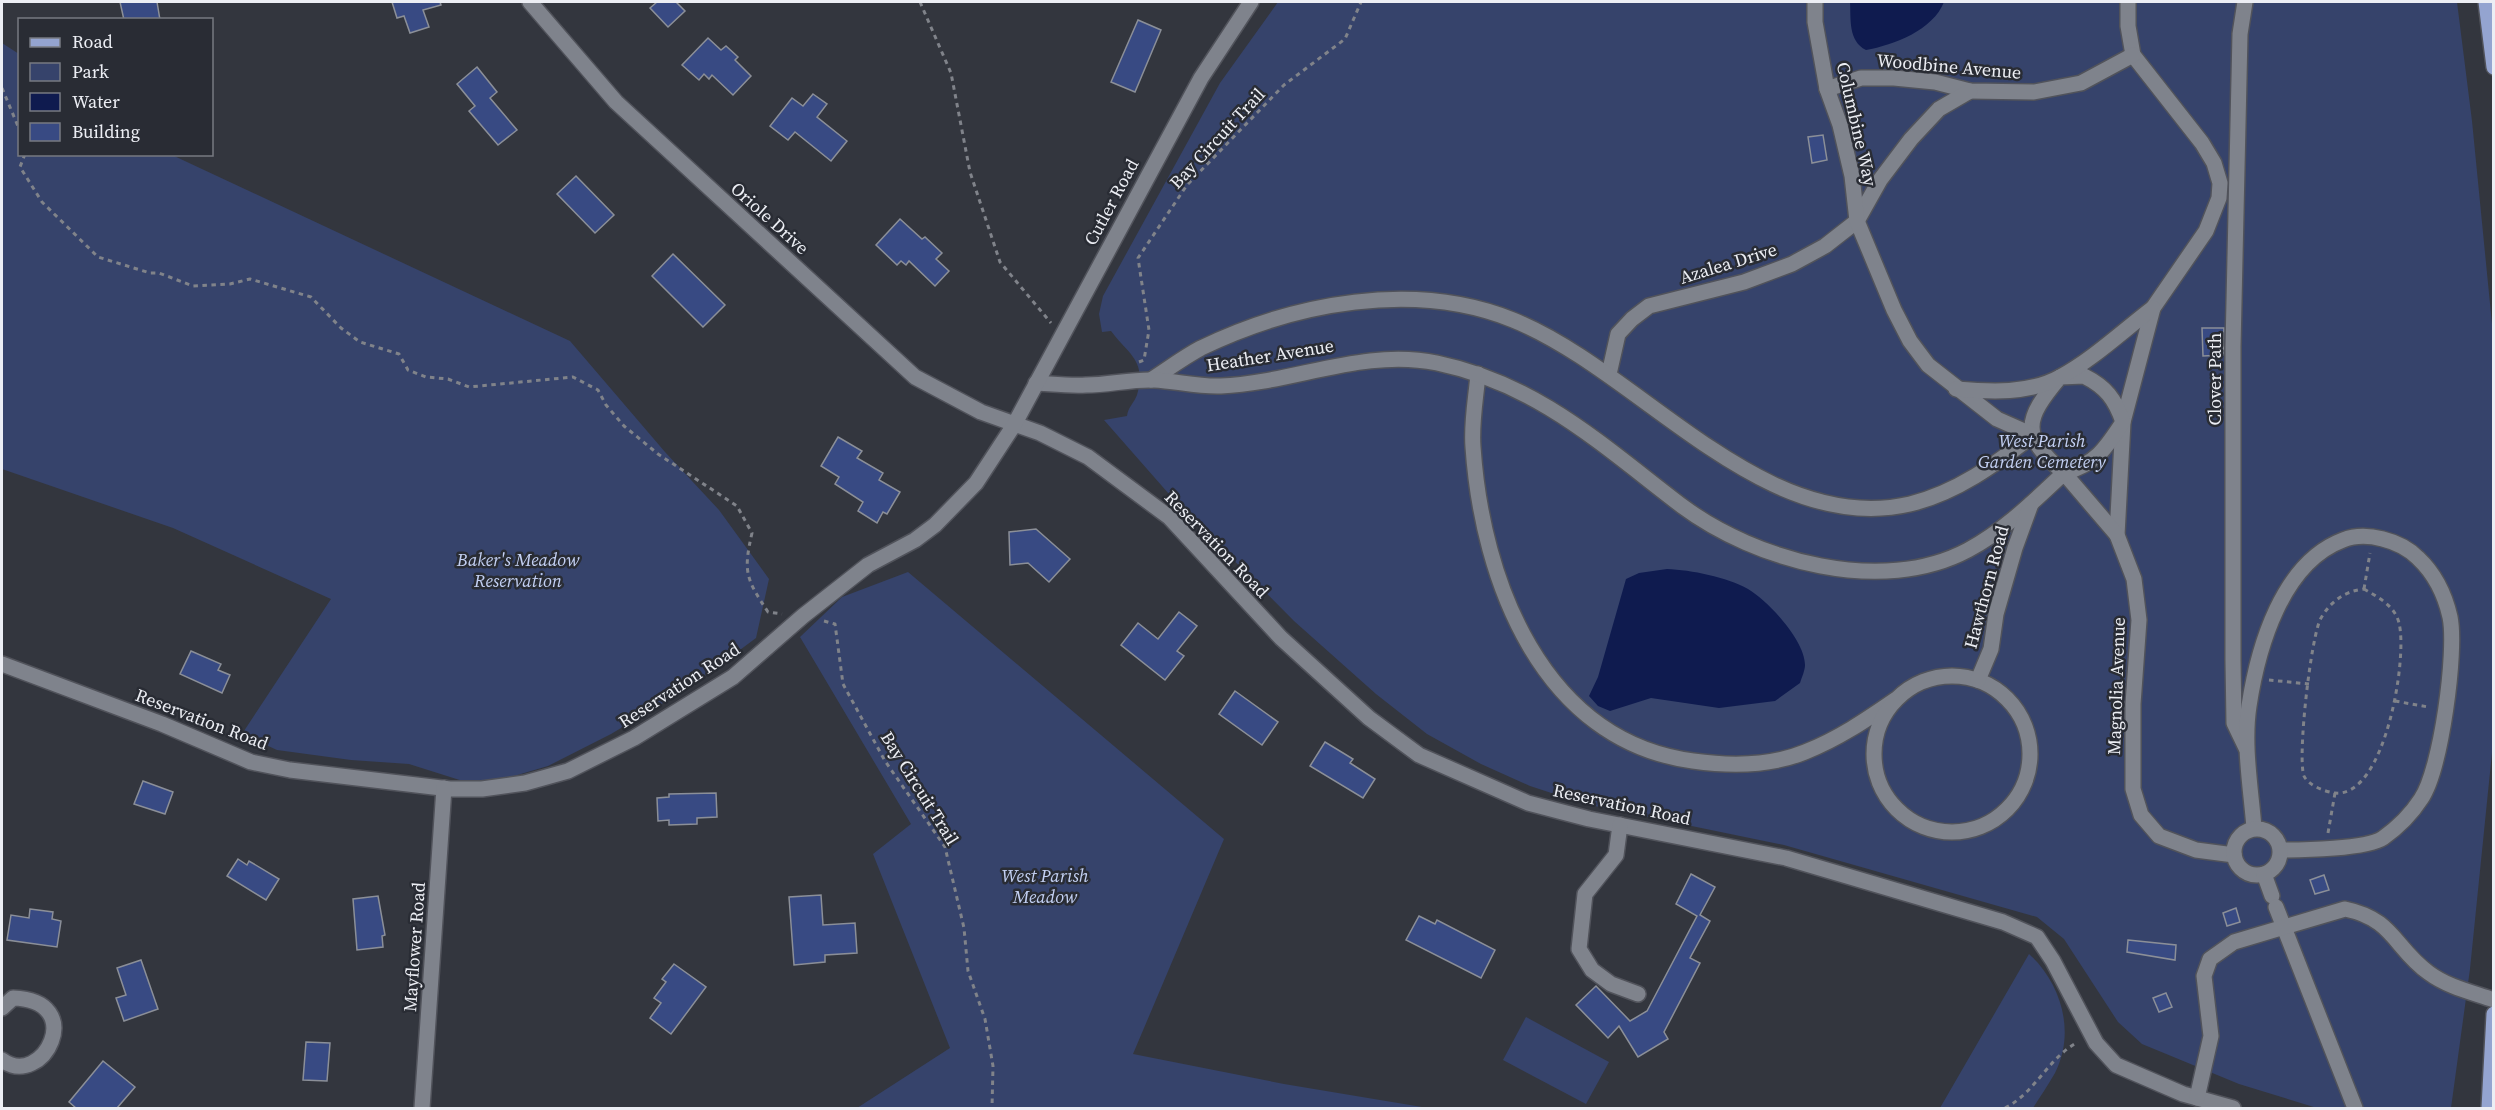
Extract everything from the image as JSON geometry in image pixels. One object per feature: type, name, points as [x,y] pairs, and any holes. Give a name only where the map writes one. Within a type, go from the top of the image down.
[{"type":"main road","points":[[2486,2],[2493,67]]},
{"type":"main road","points":[[2489,1108],[2493,1014]]},
{"type":"street","name":"Oriole Drive","points":[[530,2],[616,102],[915,377],[981,412],[1014,425]]},
{"type":"street","name":"Cutler Road","points":[[1014,425],[1201,78],[1251,2]]},
{"type":"street","name":"Columbine Way","points":[[1815,2],[1815,22],[1827,89],[1848,156],[1857,221],[1894,310],[1910,341],[1929,365],[1956,389],[1997,419],[2033,435]]},
{"type":"street","name":"Magnolia Avenue","points":[[2128,2],[2128,26],[2133,55],[2202,143],[2214,163],[2220,183],[2219,198],[2206,231],[2153,308],[2123,422],[2117,535],[2134,579],[2139,620],[2133,704],[2133,789],[2141,815],[2159,836],[2196,850],[2234,855]]},
{"type":"street","name":"Clover Path","points":[[2245,2],[2240,46],[2233,347],[2233,671],[2234,723],[2248,753]]},
{"type":"street","name":"Woodbine Avenue","points":[[1827,89],[1861,78],[1894,78],[1935,82],[1970,91],[2034,92],[2080,83],[2133,55]]},
{"type":"street","name":"Azalea Drive","points":[[1609,374],[1618,334],[1649,306],[1744,282],[1792,264],[1825,246],[1857,221],[1880,180],[1911,139],[1939,109],[1970,91]]},
{"type":"street","name":"Heather Avenue","points":[[1151,380],[1199,349],[1281,317],[1328,304],[1424,300],[1474,309],[1513,320],[1609,374],[1726,458],[1772,484],[1810,499],[1848,507],[1882,508],[1912,504],[1947,491],[1982,473],[2033,435]]},
{"type":"street","points":[[2117,535],[2064,473],[2036,445],[2032,424],[2037,405],[2060,377],[2153,308]]},
{"type":"street","name":"Heather Avenue","points":[[1151,380],[1222,386],[1339,364],[1398,359],[1436,363],[1478,374],[1506,383],[1587,431],[1684,507],[1722,530],[1800,563],[1845,570],[1906,569],[1941,561],[1968,550],[2031,504],[2064,473]]},
{"type":"street","points":[[1478,374],[1472,444],[1485,533],[1498,577],[1515,623],[1538,661],[1561,690],[1590,719],[1629,742],[1673,758],[1721,765],[1761,762],[1803,753],[1844,735],[1895,700],[1920,683],[1938,677],[1959,676],[1978,680],[2000,692],[2017,710],[2028,733],[2031,757],[2025,782],[2013,804],[1994,820],[1971,830],[1946,832],[1922,826],[1900,813],[1884,794],[1875,770],[1874,745],[1881,721],[1895,700]]},
{"type":"street","points":[[1956,389],[1992,392],[2023,389],[2060,377],[2084,376],[2096,382],[2116,401],[2123,422],[2105,451],[2085,466],[2064,473]]},
{"type":"street","points":[[1036,383],[1085,386],[1151,380]]},
{"type":"street","name":"Reservation Road","points":[[2,664],[162,724],[251,762],[290,770],[444,788],[482,789],[525,783],[568,771],[634,738],[733,677],[803,616],[868,566],[915,540],[935,525],[976,483],[1014,425],[1040,433],[1088,457],[1169,517],[1281,638],[1369,718],[1419,755],[1528,803],[1620,825],[1786,858],[2003,922],[2037,937],[2053,961],[2092,1036],[2116,1065],[2150,1081],[2233,1108]]},
{"type":"street","name":"Hawthorn Road","points":[[1978,680],[1991,649],[2002,592],[2031,504]]},
{"type":"street","points":[[2254,828],[2248,753],[2249,707],[2279,602],[2301,569],[2329,545],[2355,535],[2392,541],[2417,556],[2437,580],[2450,618],[2450,679],[2440,742],[2423,797],[2402,822],[2382,839],[2325,850],[2281,850]]},
{"type":"street","name":"Mayflower Road","points":[[422,1108],[444,788]]},
{"type":"street","points":[[1620,825],[1616,855],[1585,894],[1579,949],[1592,970],[1611,984],[1638,994]]},
{"type":"street","points":[[2254,828],[2269,831],[2275,836],[2281,850],[2276,865],[2264,874],[2248,874],[2236,863],[2234,855],[2234,848],[2241,834],[2254,828]]},
{"type":"street","points":[[2264,874],[2355,1108]]},
{"type":"street","points":[[2197,1098],[2211,1036],[2204,976],[2210,959],[2235,942],[2345,909],[2363,913],[2386,927],[2428,972],[2453,987],[2493,1000]]},
{"type":"street","points":[[2,1008],[13,998],[30,998],[47,1008],[53,1021],[51,1046],[42,1056],[25,1066],[7,1064],[2,1060]]},
{"type":"path","points":[[920,2],[951,73],[970,172],[1000,262],[1062,336]]},
{"type":"path","name":"Bay Circuit Trail","points":[[1134,364],[1144,360],[1149,330],[1138,258],[1187,185],[1284,85],[1346,39],[1361,2]]},
{"type":"path","points":[[2,88],[18,126]]},
{"type":"path","points":[[24,156],[20,167],[42,202],[98,257],[150,273],[159,273],[193,286],[230,284],[250,279],[311,297],[328,318],[360,342],[399,354],[408,370],[426,377],[448,379],[469,387],[573,377],[598,390],[606,405],[642,442],[737,506],[752,533],[746,558],[748,583],[768,612],[803,616]]},
{"type":"path","points":[[2364,590],[2372,538]]},
{"type":"path","points":[[2348,590],[2364,590],[2384,600],[2399,621],[2401,644],[2395,700],[2376,763],[2348,791],[2335,793],[2315,786],[2304,776],[2301,756],[2309,684],[2313,645],[2320,619],[2334,602],[2348,590]]},
{"type":"path","name":"Bay Circuit Trail","points":[[803,616],[835,624],[843,684],[885,760],[945,847],[964,928],[968,971],[985,1019],[993,1066],[992,1108]]},
{"type":"path","points":[[2256,679],[2309,684]]},
{"type":"path","points":[[2395,700],[2445,711]]},
{"type":"path","points":[[2325,850],[2335,793]]},
{"type":"path","points":[[2005,1108],[2020,1100],[2065,1049],[2092,1036]]},
{"type":"green space","name":"West Parish Garden Cemetery","points":[[1278,2],[2457,2],[2472,121],[2493,334],[2494,733],[2470,969],[2451,1108],[2317,1108],[2239,1084],[2142,1044],[2118,1022],[2064,939],[2037,917],[1784,845],[1585,804],[1530,786],[1481,764],[1427,734],[1376,694],[1294,621],[1176,502],[1104,420],[1127,416],[1137,395],[1140,373],[1134,358],[1111,331],[1102,332],[1099,314],[1103,296],[1220,83]]},
{"type":"green space","name":"Baker's Meadow Reservation","points":[[2,43],[18,53],[18,156],[174,156],[570,341],[665,452],[719,510],[769,579],[756,638],[690,687],[611,734],[548,766],[490,783],[466,782],[409,764],[351,760],[277,750],[242,734],[331,599],[173,528],[2,469]]},
{"type":"green space","name":"West Parish Meadow","points":[[908,572],[1224,839],[1133,1054],[1284,1084],[1428,1108],[857,1108],[950,1048],[873,854],[911,824],[800,637],[842,597]]},
{"type":"green space","points":[[2029,954],[2050,979],[2062,1009],[2064,1041],[2055,1073],[2033,1108],[1940,1108]]},
{"type":"green space","points":[[1526,1017],[1609,1062],[1586,1104],[1503,1060]]},
{"type":"water","points":[[1850,2],[1944,2],[1931,21],[1911,35],[1866,50],[1860,46],[1853,35]]},
{"type":"water","points":[[1667,569],[1698,573],[1730,581],[1748,589],[1765,602],[1784,622],[1799,644],[1805,665],[1800,683],[1775,701],[1719,708],[1651,698],[1610,711],[1598,706],[1589,696],[1598,677],[1626,579],[1639,573]]},
{"type":"building","points":[[120,2],[157,2],[160,18],[124,18]]},
{"type":"building","points":[[392,2],[440,2],[441,5],[423,10],[429,27],[410,33],[404,16],[397,18]]},
{"type":"building","points":[[657,2],[676,2],[685,11],[668,27],[650,8]]},
{"type":"building","points":[[1138,20],[1161,30],[1135,92],[1111,82]]},
{"type":"building","points":[[708,38],[721,50],[726,46],[738,57],[735,60],[751,76],[733,95],[712,75],[709,79],[704,74],[699,80],[682,65]]},
{"type":"building","points":[[477,67],[497,92],[490,98],[517,130],[498,145],[469,111],[475,106],[457,84]]},
{"type":"building","points":[[813,94],[827,104],[817,117],[847,141],[831,161],[795,132],[788,140],[770,126],[792,98],[803,106]]},
{"type":"building","points":[[1823,135],[1827,160],[1812,163],[1808,137]]},
{"type":"building","points":[[576,176],[614,215],[595,233],[557,194]]},
{"type":"building","points":[[900,219],[942,253],[936,259],[949,271],[935,286],[909,261],[906,265],[901,261],[897,265],[876,245]]},
{"type":"building","points":[[673,254],[725,305],[703,327],[652,276]]},
{"type":"building","points":[[2202,328],[2224,328],[2223,355],[2203,356]]},
{"type":"building","points":[[838,437],[862,451],[857,458],[883,473],[879,480],[900,492],[887,514],[883,512],[877,523],[858,511],[863,502],[835,484],[839,477],[821,466]]},
{"type":"building","points":[[1036,529],[1070,559],[1049,582],[1028,563],[1010,565],[1009,532]]},
{"type":"building","points":[[1179,612],[1197,626],[1177,651],[1184,656],[1165,680],[1121,645],[1138,623],[1158,639]]},
{"type":"building","points":[[191,651],[221,664],[218,670],[230,675],[222,693],[180,674]]},
{"type":"building","points":[[1235,691],[1278,722],[1262,745],[1219,714]]},
{"type":"building","points":[[1325,742],[1353,759],[1350,763],[1375,779],[1363,798],[1310,766]]},
{"type":"building","points":[[143,781],[173,792],[165,814],[134,804]]},
{"type":"building","points":[[716,793],[717,817],[697,818],[697,824],[669,825],[669,820],[658,821],[657,798],[669,797],[669,794]]},
{"type":"building","points":[[238,859],[247,865],[249,861],[279,879],[266,900],[227,876]]},
{"type":"building","points":[[1691,874],[1715,887],[1700,915],[1710,921],[1690,958],[1700,963],[1664,1032],[1668,1039],[1638,1057],[1619,1026],[1608,1038],[1576,1005],[1596,986],[1630,1021],[1647,1011],[1697,916],[1676,904]]},
{"type":"building","points":[[2324,875],[2329,890],[2315,894],[2310,880]]},
{"type":"building","points":[[821,895],[823,925],[855,923],[857,953],[825,955],[825,962],[794,965],[789,897]]},
{"type":"building","points":[[378,896],[385,935],[382,936],[383,947],[357,950],[353,899]]},
{"type":"building","points":[[2236,908],[2240,922],[2227,926],[2223,913]]},
{"type":"building","points":[[30,909],[53,912],[52,919],[61,921],[57,947],[7,940],[11,915],[29,918]]},
{"type":"building","points":[[1419,916],[1435,924],[1437,920],[1495,950],[1481,978],[1406,940]]},
{"type":"building","points":[[2128,940],[2176,945],[2175,960],[2127,952]]},
{"type":"building","points":[[141,960],[158,1009],[124,1021],[116,998],[126,995],[117,968]]},
{"type":"building","points":[[674,964],[706,987],[671,1034],[650,1018],[661,1003],[654,998],[666,982],[662,979]]},
{"type":"building","points":[[2166,993],[2172,1007],[2159,1012],[2153,998]]},
{"type":"building","points":[[306,1042],[330,1043],[327,1081],[303,1080]]},
{"type":"building","points":[[103,1061],[135,1087],[117,1108],[76,1108],[69,1102]]}]
